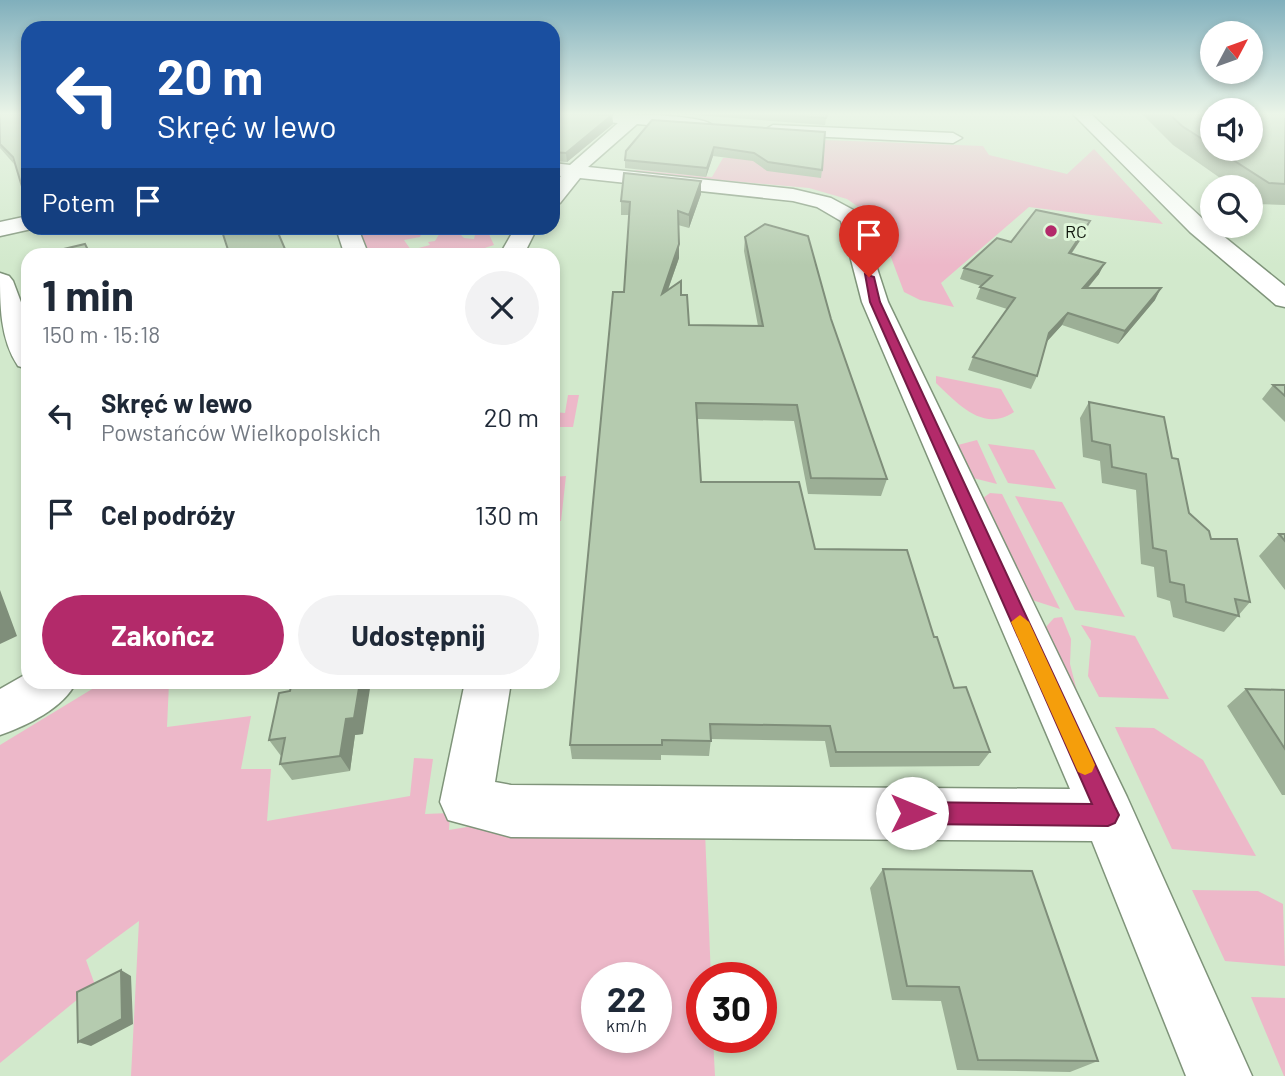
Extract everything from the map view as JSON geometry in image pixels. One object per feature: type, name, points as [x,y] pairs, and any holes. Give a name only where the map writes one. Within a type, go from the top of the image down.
[{"type":"street","points":[[561,180],[579,164]]},
{"type":"street","points":[[1133,164],[1198,227],[1285,299]]},
{"type":"street","points":[[561,180],[793,195],[824,202],[851,218],[875,302],[1108,815],[1219,1076]]},
{"type":"street","points":[[0,229],[21,224]]},
{"type":"street","points":[[0,281],[21,340]]},
{"type":"street","points":[[0,714],[41,689]]},
{"type":"street","points":[[487,689],[466,802],[511,811],[1108,815]]},
{"type":"shaded area","points":[[719,164],[1027,164],[1067,174],[1078,164],[1108,164],[1163,224],[1029,207],[941,283],[954,307],[920,300],[904,292],[877,220],[847,199],[809,188],[633,172],[636,170],[712,177]]},
{"type":"shaded area","points":[[359,235],[421,235],[404,240],[410,248],[365,248]]},
{"type":"shaded area","points":[[439,235],[461,235],[474,239],[475,235],[489,235],[494,245],[485,248],[419,248],[430,245],[428,242],[435,241]]},
{"type":"shaded area","points":[[936,376],[1001,389],[1014,412],[1003,418],[992,419],[971,413],[936,383]]},
{"type":"shaded area","points":[[568,395],[579,395],[573,427],[560,427],[560,413],[565,413]]},
{"type":"shaded area","points":[[977,440],[997,484],[973,478],[958,445]]},
{"type":"shaded area","points":[[988,444],[1034,450],[1056,489],[1008,483]]},
{"type":"shaded area","points":[[560,476],[566,476],[561,521],[560,521]]},
{"type":"shaded area","points":[[990,493],[1002,494],[1060,609],[1032,600],[983,498]]},
{"type":"shaded area","points":[[1015,496],[1062,502],[1125,617],[1075,610]]},
{"type":"shaded area","points":[[1062,617],[1071,639],[1070,664],[1078,695],[1045,628],[1054,618]]},
{"type":"shaded area","points":[[1081,625],[1135,636],[1169,699],[1099,697],[1088,676],[1091,641]]},
{"type":"shaded area","points":[[92,689],[169,689],[167,727],[251,716],[241,769],[271,769],[267,821],[410,796],[414,758],[433,759],[425,814],[450,813],[449,830],[467,827],[705,832],[710,962],[686,962],[686,1053],[714,1053],[715,1076],[131,1076],[139,921],[86,960],[95,985],[0,1063],[0,745]]},
{"type":"shaded area","points":[[1115,727],[1154,728],[1203,760],[1256,856],[1172,849]]},
{"type":"shaded area","points":[[1192,890],[1258,891],[1283,904],[1285,966],[1225,961]]},
{"type":"shaded area","points":[[1251,997],[1285,998],[1285,1076],[1284,1076]]},
{"type":"building","points":[[15,164],[21,164],[21,183]]},
{"type":"building","points":[[668,164],[708,164],[707,168]]},
{"type":"building","points":[[783,164],[822,164],[822,170]]},
{"type":"building","points":[[1240,164],[1285,164],[1285,184],[1269,183],[1263,179],[1263,175],[1257,175]]},
{"type":"building","points":[[624,173],[701,181],[689,215],[678,211],[679,244],[662,294],[681,281],[681,295],[687,295],[689,325],[763,326],[745,237],[765,224],[808,236],[831,319],[887,479],[811,478],[797,405],[696,403],[701,482],[799,482],[815,549],[907,550],[934,637],[937,637],[954,688],[966,687],[990,752],[836,752],[830,726],[710,724],[711,741],[662,740],[662,745],[570,745],[613,292],[624,292],[630,202],[621,201]]},
{"type":"building","points":[[1036,210],[1090,221],[1069,253],[1105,263],[1083,288],[1161,288],[1125,331],[1068,313],[1049,333],[1037,376],[973,357],[1015,298],[980,287],[992,276],[964,268],[997,238],[1011,242]]},
{"type":"building","points":[[223,235],[279,235],[285,248],[227,248]]},
{"type":"building","points":[[85,244],[87,248],[68,248]]},
{"type":"building","points":[[1273,385],[1285,385],[1285,396]]},
{"type":"building","points":[[1089,402],[1164,417],[1172,458],[1178,459],[1189,513],[1209,531],[1211,539],[1237,539],[1250,602],[1235,599],[1239,616],[1186,602],[1184,585],[1170,582],[1166,551],[1153,548],[1146,474],[1112,467],[1110,445],[1092,441]]},
{"type":"building","points":[[359,689],[354,718],[346,719],[340,756],[280,764],[285,738],[269,740],[279,693]]},
{"type":"building","points":[[1246,689],[1285,690],[1285,749]]},
{"type":"building","points":[[883,869],[1032,871],[1098,1061],[978,1060],[959,987],[907,986]]},
{"type":"building","points":[[121,970],[122,1019],[78,1042],[77,992]]},
{"type":"slow traffic","points":[[1020,622],[1085,765]]},
{"type":"place","name":"RC","points":[[1051,231]]},
{"type":"route","points":[[869,277],[875,302],[1108,815],[912,813]]}]
